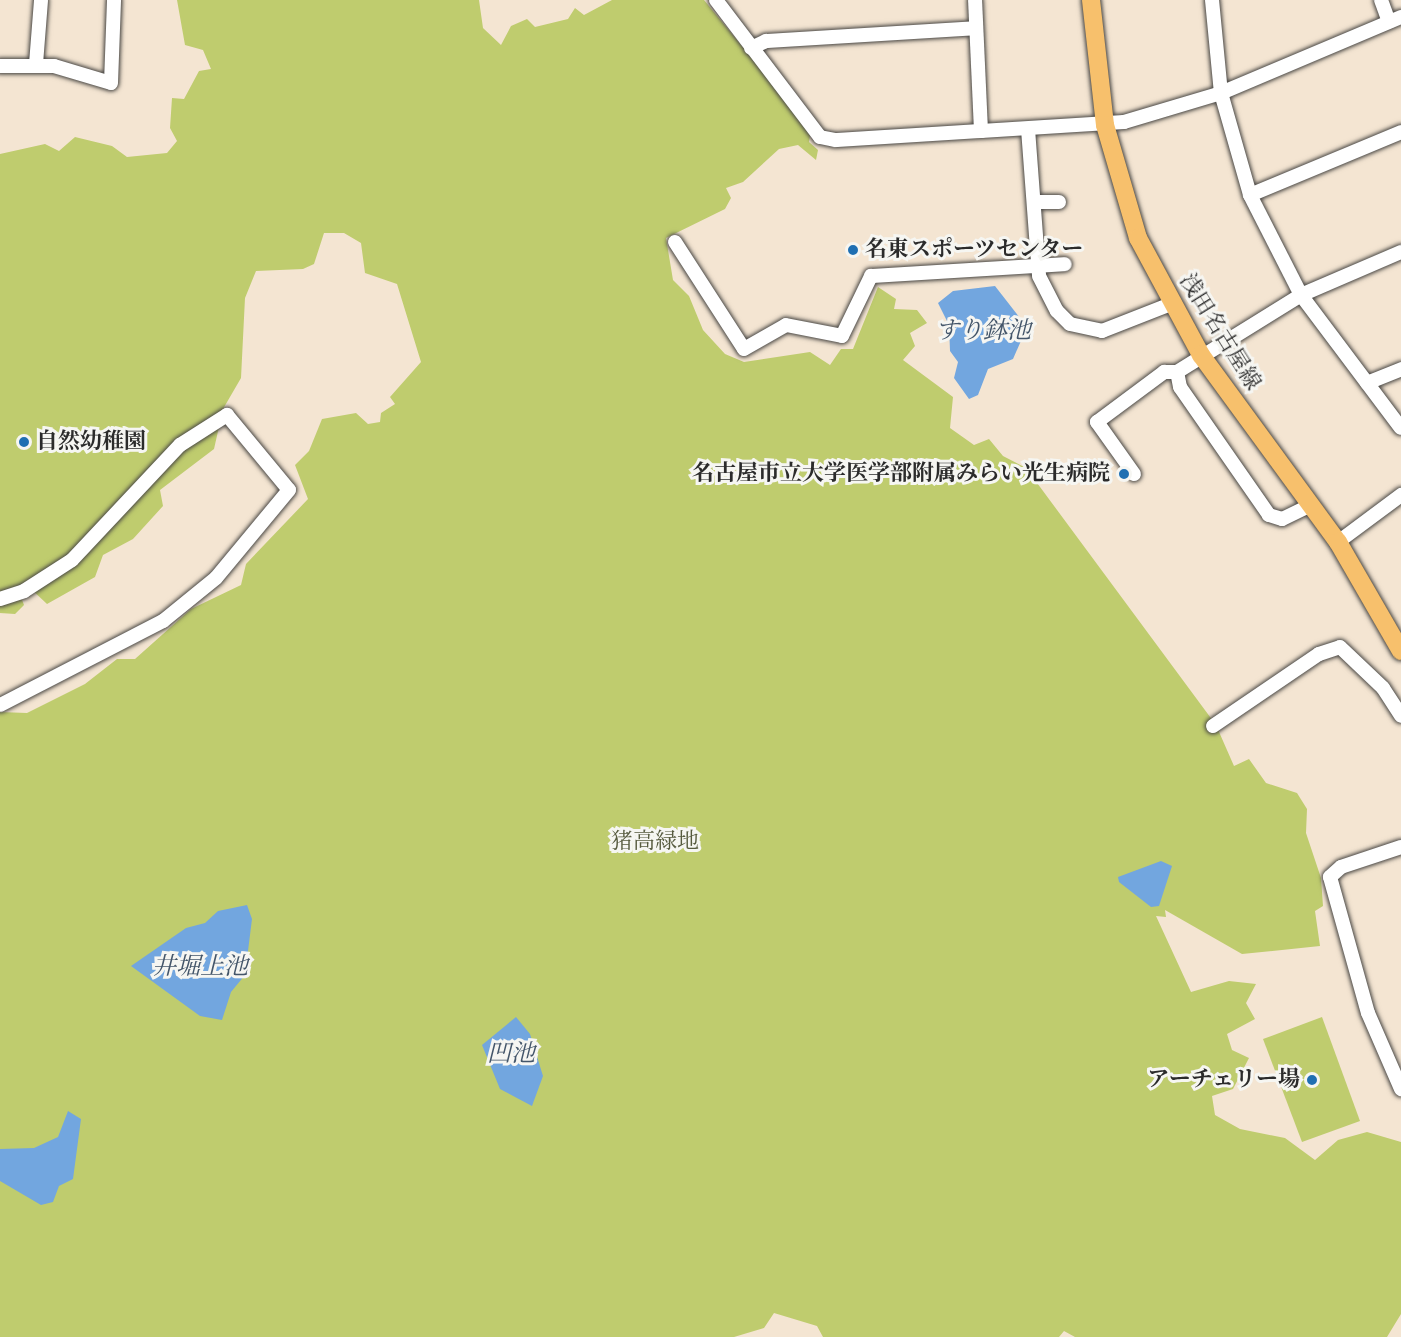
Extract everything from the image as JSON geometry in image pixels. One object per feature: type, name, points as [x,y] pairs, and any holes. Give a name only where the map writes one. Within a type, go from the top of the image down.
[{"type":"main road","name":"浅田名古屋線","points":[[1091,0],[1105,125],[1130,217],[1171,304],[1201,355],[1338,542],[1401,651]]},
{"type":"street","points":[[36,64],[41,0]]},
{"type":"street","points":[[0,66],[36,64],[111,83],[114,0]]},
{"type":"street","points":[[716,0],[820,136],[836,141],[1105,125],[1221,93],[1395,20],[1381,0]]},
{"type":"street","points":[[975,0],[981,131]]},
{"type":"street","points":[[1212,0],[1221,93],[1250,195],[1301,295],[1401,429]]},
{"type":"street","points":[[751,48],[766,41],[976,27]]},
{"type":"street","points":[[1028,129],[1038,264],[1057,312],[1085,330],[1116,328],[1171,304]]},
{"type":"street","points":[[1250,195],[1401,132]]},
{"type":"street","points":[[1034,202],[1059,202]]},
{"type":"street","points":[[675,242],[744,349],[786,325],[842,336],[871,276],[1065,264]]},
{"type":"street","points":[[1134,474],[1097,422],[1164,372],[1177,372],[1301,295],[1401,252]]},
{"type":"street","points":[[1367,383],[1401,369]]},
{"type":"street","points":[[1177,372],[1180,387],[1269,515],[1282,519],[1311,505]]},
{"type":"street","points":[[0,599],[24,591],[72,560],[180,445],[227,415],[289,490],[216,578],[164,621],[0,705]]},
{"type":"street","points":[[1338,542],[1401,495]]},
{"type":"street","points":[[1213,726],[1318,654],[1340,647],[1383,688],[1401,716]]},
{"type":"street","points":[[1401,847],[1341,867],[1330,877],[1368,1013],[1401,1089]]},
{"type":"green space","name":"猪高緑地","points":[[177,0],[479,0],[483,28],[501,45],[511,26],[527,19],[535,27],[568,19],[575,8],[584,15],[612,0],[704,0],[811,130],[809,142],[818,150],[816,160],[798,145],[779,149],[743,182],[726,188],[731,198],[725,209],[666,238],[673,280],[689,296],[703,330],[725,354],[744,362],[810,352],[830,365],[841,349],[853,349],[878,287],[896,299],[894,309],[917,310],[927,323],[910,333],[915,346],[903,360],[953,397],[950,428],[974,445],[989,439],[1003,456],[1026,468],[1216,725],[1234,766],[1249,759],[1266,783],[1297,793],[1307,809],[1306,833],[1321,878],[1323,906],[1315,911],[1320,946],[1242,954],[1165,910],[1166,917],[1156,916],[1191,992],[1229,981],[1256,984],[1246,1003],[1255,1019],[1227,1034],[1232,1050],[1249,1058],[1233,1089],[1212,1096],[1215,1115],[1240,1129],[1285,1138],[1315,1160],[1338,1140],[1367,1132],[1401,1142],[1401,1314],[1387,1337],[1075,1337],[1064,1331],[1059,1337],[823,1337],[817,1326],[774,1313],[764,1328],[734,1337],[0,1337],[0,712],[27,713],[85,684],[117,659],[135,659],[191,609],[241,585],[246,564],[308,499],[295,465],[309,451],[322,419],[356,413],[368,424],[380,422],[381,413],[395,404],[390,397],[421,362],[397,284],[365,273],[361,243],[344,233],[324,233],[314,264],[303,269],[256,271],[245,298],[241,378],[223,409],[214,449],[160,490],[163,506],[133,539],[103,555],[95,577],[47,604],[30,588],[19,592],[24,605],[15,614],[0,613],[0,154],[45,144],[59,151],[75,137],[112,146],[127,157],[167,153],[177,141],[170,128],[172,98],[184,99],[199,71],[211,69],[203,50],[185,45]]},
{"type":"green space","name":"アーチェリー場","points":[[1322,1017],[1360,1121],[1302,1142],[1263,1039]]},
{"type":"water","name":"すり鉢池","points":[[995,286],[1027,327],[1013,359],[988,369],[978,395],[969,399],[954,378],[958,362],[950,351],[949,325],[938,303],[953,291]]},
{"type":"water","points":[[1161,861],[1172,866],[1159,906],[1151,907],[1119,882],[1118,877]]},
{"type":"water","name":"井堀上池","points":[[247,905],[252,919],[245,975],[231,992],[222,1020],[200,1016],[131,966],[186,928],[205,923],[218,911]]},
{"type":"water","name":"凹池","points":[[516,1017],[530,1034],[543,1076],[532,1106],[500,1089],[482,1045]]},
{"type":"water","points":[[68,1111],[81,1119],[73,1179],[59,1186],[53,1202],[41,1205],[0,1181],[0,1149],[34,1148],[58,1137]]},
{"type":"place","name":"名東スポーツセンター","points":[[853,250]]},
{"type":"place","name":"自然幼稚園","points":[[24,442]]},
{"type":"place","name":"名古屋市立大学医学部附属みらい光生病院","points":[[1124,474]]},
{"type":"place","name":"アーチェリー場","points":[[1312,1080]]}]
